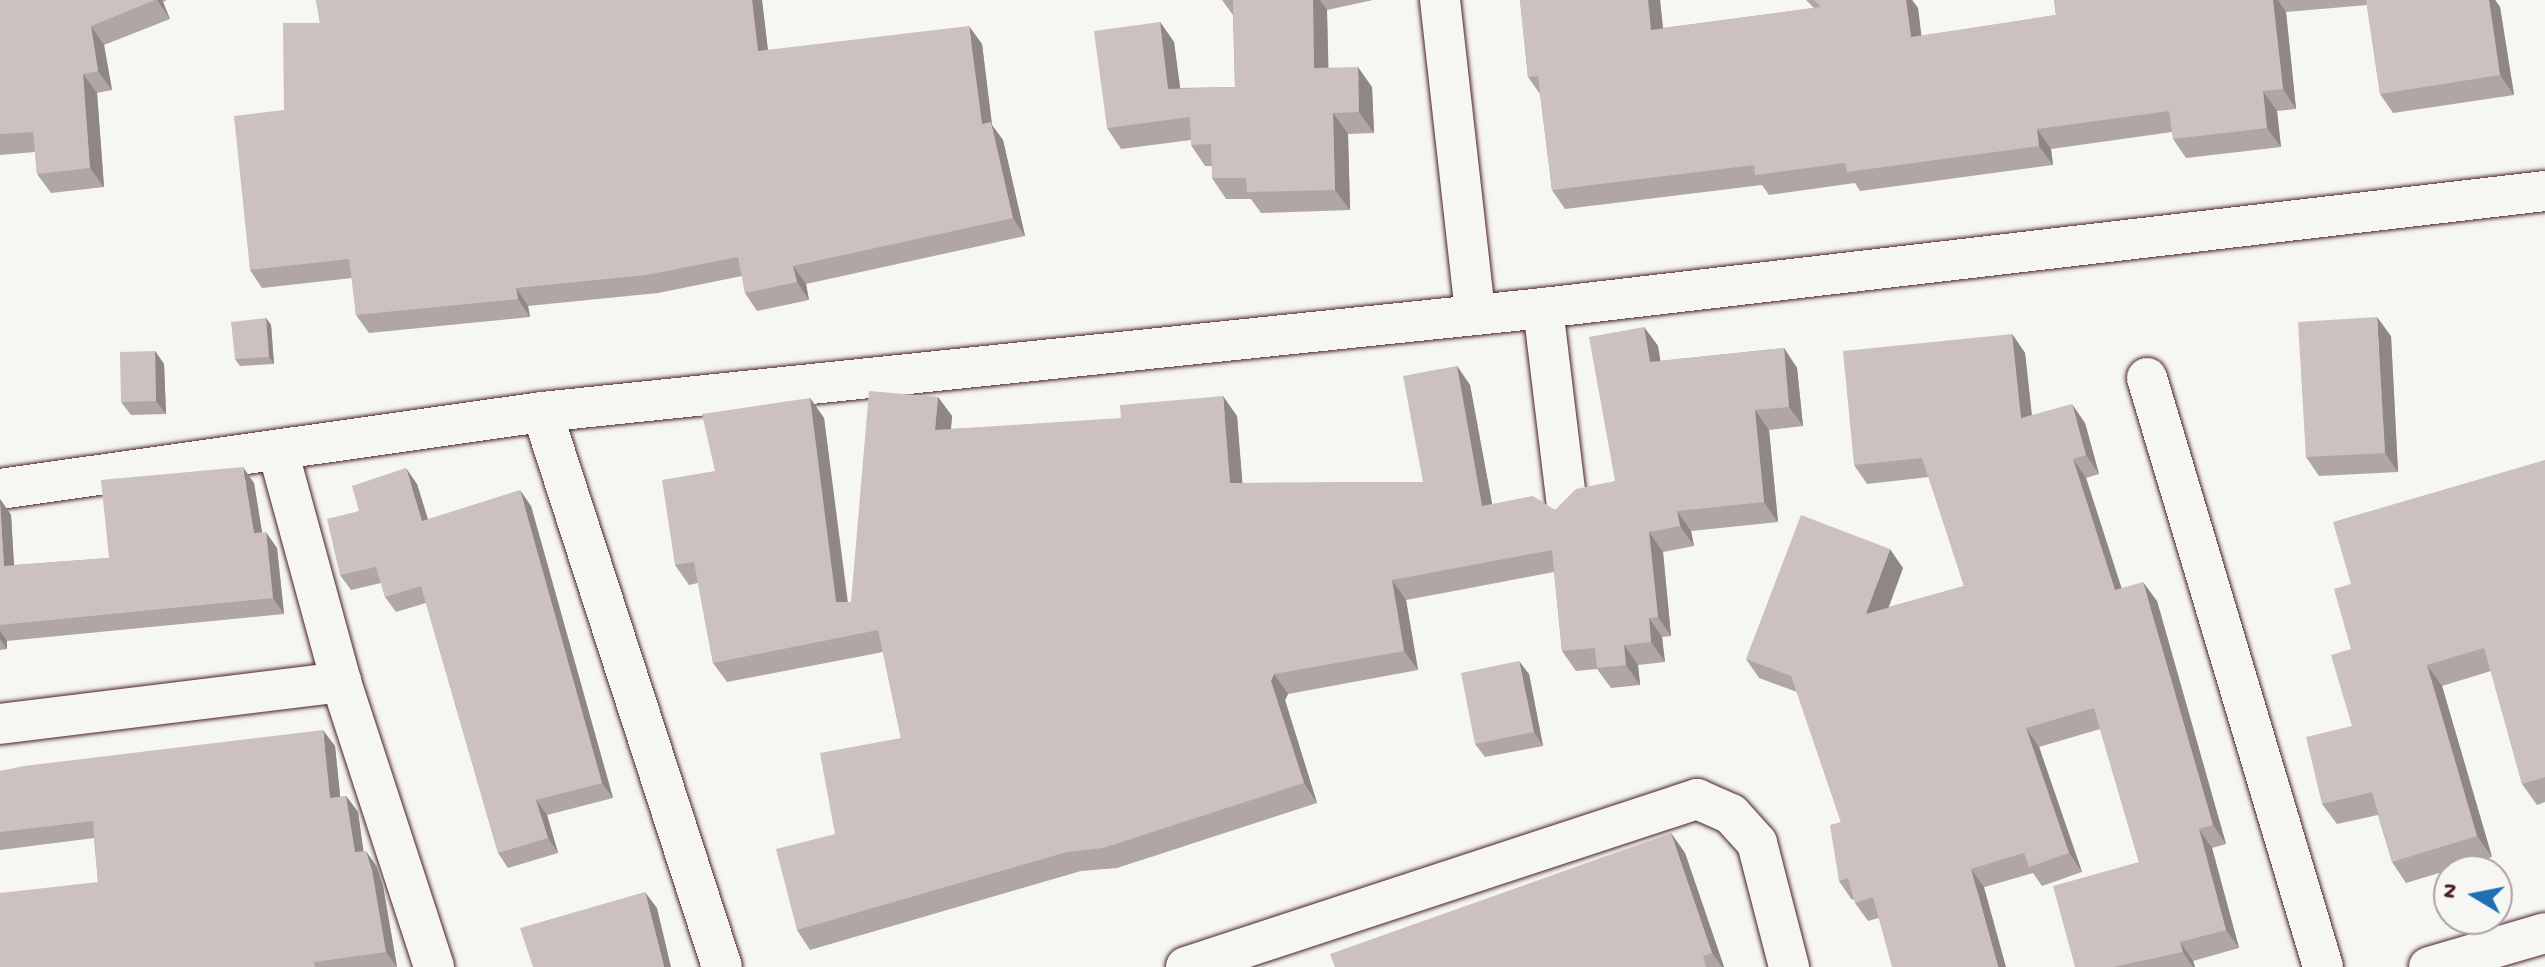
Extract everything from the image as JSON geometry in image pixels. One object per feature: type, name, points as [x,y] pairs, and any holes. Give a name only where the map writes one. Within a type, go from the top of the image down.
[{"type":"street","points":[[1440,0],[1475,314]]},
{"type":"street","points":[[0,489],[542,412],[1543,308],[2545,191]]},
{"type":"street","points":[[1543,308],[1567,507]]},
{"type":"street","points":[[2147,378],[2323,967]]},
{"type":"street","points":[[542,412],[722,967]]},
{"type":"street","points":[[278,451],[341,682],[434,967]]},
{"type":"street","points":[[0,724],[341,682]]},
{"type":"street","points":[[1186,967],[1254,958],[1697,799],[1731,814],[1757,843],[1789,967]]},
{"type":"street","points":[[2429,967],[2545,933]]},
{"type":"building","points":[[0,0],[155,0],[91,26],[98,71],[83,74],[90,168],[37,174],[33,132],[0,134]]},
{"type":"building","points":[[316,0],[752,0],[758,51],[969,26],[982,124],[991,122],[1013,218],[793,266],[797,282],[745,293],[738,257],[646,275],[516,288],[518,299],[356,315],[349,259],[250,270],[234,116],[284,110],[283,23],[320,23]]},
{"type":"building","points":[[1233,0],[1313,0],[1314,68],[1358,67],[1359,112],[1333,113],[1335,190],[1247,192],[1246,178],[1212,178],[1211,144],[1191,145],[1190,117],[1107,128],[1094,31],[1160,22],[1168,89],[1235,87]]},
{"type":"building","points":[[1520,0],[1648,0],[1651,30],[1821,7],[1814,0],[1906,0],[1911,37],[2056,15],[2054,0],[2273,0],[2283,89],[2263,91],[2267,128],[2173,139],[2169,111],[2037,129],[2039,146],[1847,172],[1845,163],[1755,175],[1754,165],[1552,190],[1538,76],[1528,77]]},
{"type":"building","points":[[2366,0],[2489,0],[2500,75],[2380,94]]},
{"type":"building","points":[[2377,317],[2385,453],[2306,457],[2298,322]]},
{"type":"building","points":[[266,318],[269,357],[235,359],[231,322]]},
{"type":"building","points":[[1644,327],[1650,362],[1784,348],[1789,407],[1755,410],[1764,502],[1677,511],[1680,526],[1649,532],[1658,617],[1649,618],[1651,642],[1624,645],[1626,665],[1597,668],[1595,648],[1562,651],[1552,550],[1392,580],[1404,651],[1274,674],[1271,681],[1304,783],[1103,848],[1067,852],[797,930],[776,849],[835,834],[820,753],[901,738],[878,630],[713,663],[694,562],[675,565],[662,480],[715,471],[702,414],[810,398],[836,602],[851,602],[869,391],[938,397],[935,430],[1121,418],[1120,405],[1223,396],[1230,483],[1423,482],[1403,376],[1457,366],[1482,506],[1533,496],[1555,510],[1576,489],[1615,481],[1589,337]]},
{"type":"building","points":[[2012,334],[2021,418],[2072,404],[2086,455],[2073,459],[2115,590],[2143,582],[2213,825],[2199,829],[2226,930],[2180,942],[2183,952],[2113,967],[2075,967],[2053,886],[2139,862],[2094,708],[2026,728],[2069,853],[2029,867],[2024,853],[1971,869],[1998,967],[1892,967],[1873,897],[1855,903],[1848,878],[1839,881],[1830,825],[1841,822],[1791,676],[1746,659],[1801,515],[1890,549],[1866,614],[1964,586],[1922,458],[1854,465],[1843,351]]},
{"type":"building","points":[[155,351],[156,401],[121,402],[120,352]]},
{"type":"building","points":[[2545,460],[2545,777],[2522,784],[2484,648],[2427,665],[2477,836],[2392,862],[2372,792],[2322,804],[2306,737],[2352,726],[2331,655],[2351,649],[2334,589],[2351,584],[2333,522]]},
{"type":"building","points":[[243,467],[254,533],[266,532],[273,598],[0,625],[0,502],[4,566],[109,558],[101,480]]},
{"type":"building","points":[[406,468],[422,521],[520,490],[602,783],[536,800],[548,838],[498,853],[421,586],[385,597],[376,567],[340,575],[327,519],[359,511],[352,486]]},
{"type":"building","points":[[1519,661],[1534,732],[1475,744],[1461,673]]},
{"type":"building","points":[[323,730],[330,798],[346,796],[355,852],[366,851],[386,952],[314,962],[315,967],[0,967],[0,893],[98,882],[93,821],[0,832],[0,771]]},
{"type":"building","points":[[1671,833],[1712,953],[1703,956],[1706,967],[1335,967],[1330,954]]},
{"type":"building","points":[[645,892],[664,967],[533,967],[520,928]]}]
